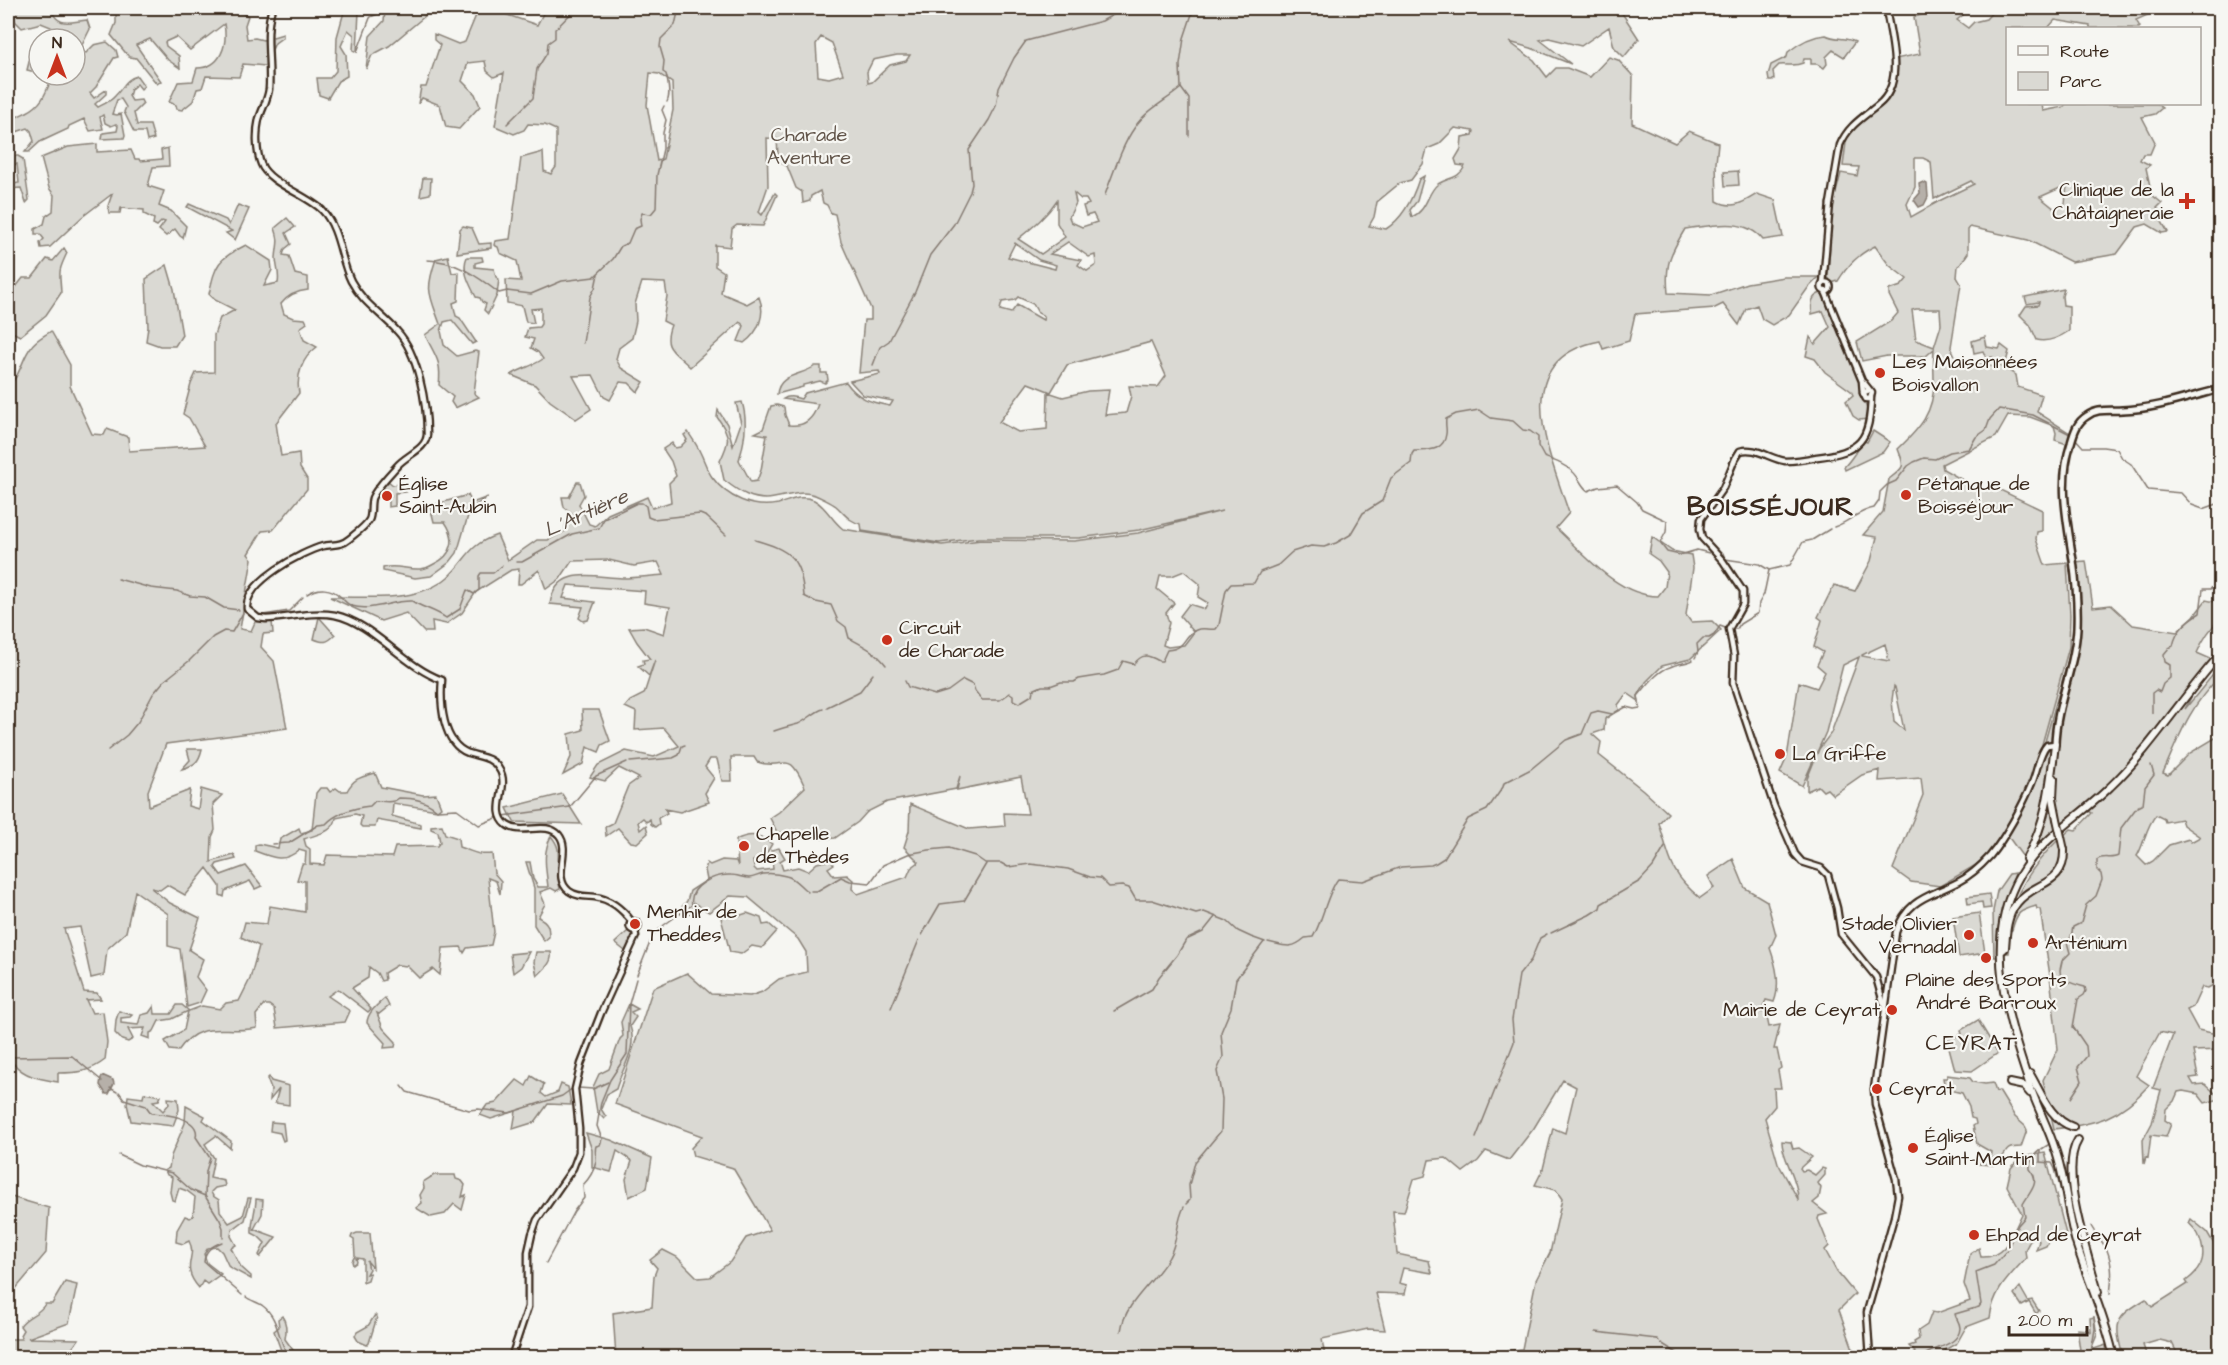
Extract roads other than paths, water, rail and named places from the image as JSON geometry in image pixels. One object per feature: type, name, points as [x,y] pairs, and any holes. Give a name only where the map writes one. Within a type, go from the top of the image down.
[{"type":"highway","points":[[2012,891],[2019,876],[2038,850],[2110,788],[2143,752],[2220,655]]},
{"type":"highway","points":[[2116,1358],[2110,1328],[2079,1242],[2066,1169],[2030,1074],[2010,999],[2003,950],[2004,932],[2010,904],[2033,861],[2056,837],[2112,790],[2146,754],[2220,660]]},
{"type":"highway","points":[[2003,950],[2008,921],[2017,903],[2028,892],[2055,877],[2061,868],[2064,850],[2053,791],[2055,744]]},
{"type":"highway","points":[[2055,744],[2047,806],[2040,833],[2017,875],[2012,891],[2001,930],[2000,962],[2006,1000],[2030,1086],[2062,1170],[2076,1243],[2116,1358]]},
{"type":"highway","points":[[2000,962],[1998,965],[2004,1006]]},
{"type":"highway","points":[[2030,1074],[2048,1106],[2059,1118],[2073,1127]]},
{"type":"highway","points":[[2020,1075],[2042,1118]]},
{"type":"highway","points":[[2010,1083],[2024,1086]]},
{"type":"highway","points":[[2078,1140],[2074,1147],[2072,1165],[2078,1218],[2084,1248],[2098,1293]]},
{"type":"main road","points":[[272,8],[267,29],[268,92],[257,133],[260,161],[264,170],[315,204],[325,214],[336,237],[351,282],[367,302],[402,337],[422,387],[426,440],[420,448],[398,465],[373,496],[369,518],[358,531],[341,544],[324,546],[287,562],[269,575],[252,592],[247,609],[258,618],[266,619],[320,613],[344,617],[421,671],[442,680],[443,709],[452,740],[463,750],[489,759],[500,770],[504,782],[500,811],[503,821],[518,829],[547,829],[556,832],[562,840],[561,876],[567,890],[577,896],[609,900],[632,922],[639,925],[581,1064],[575,1089],[579,1152],[573,1168],[537,1220],[532,1234],[528,1252],[528,1307],[511,1358]]},
{"type":"main road","points":[[1869,398],[1863,393],[1862,381],[1830,299],[1828,291],[1831,286],[1825,283],[1825,273],[1830,204],[1840,146],[1851,126],[1887,97],[1892,82],[1894,70],[1885,8]]},
{"type":"main road","points":[[1862,381],[1872,393],[1869,398],[1871,409],[1868,429],[1855,446],[1837,454],[1786,461],[1748,450],[1740,451],[1723,488],[1700,523],[1702,538],[1742,588],[1744,597],[1742,607],[1730,626],[1729,632],[1734,656],[1733,678],[1785,831],[1797,858],[1805,864],[1821,868],[1828,875],[1841,934],[1876,977],[1885,1004]]},
{"type":"main road","points":[[1870,1358],[1867,1329],[1868,1307],[1898,1196],[1896,1179],[1874,1097],[1875,1069],[1896,932],[1908,910],[1923,898],[1970,875],[1992,854],[2023,801],[2045,746],[2055,744],[2057,714],[2072,662],[2077,633],[2076,591],[2063,490],[2066,460],[2072,440],[2081,420],[2093,412],[2142,408],[2220,389]]},
{"type":"main road","points":[[1863,393],[1869,390]]},
{"type":"waterway","points":[[63,8],[66,13]]},
{"type":"waterway","points":[[357,52],[370,18],[379,8]]},
{"type":"waterway","points":[[507,124],[533,98],[537,69],[547,53],[548,43],[555,38],[555,29],[579,8]]},
{"type":"waterway","points":[[667,102],[669,88],[666,74],[663,72],[661,39],[675,25],[679,8]]},
{"type":"waterway","points":[[873,365],[880,347],[889,341],[915,292],[930,255],[954,224],[970,192],[972,184],[969,150],[996,106],[999,88],[1014,58],[1026,41],[1102,21],[1125,8]]},
{"type":"waterway","points":[[1189,136],[1189,99],[1181,88],[1180,65],[1184,38],[1194,8]]},
{"type":"waterway","points":[[1105,195],[1130,134],[1150,111],[1181,88]]},
{"type":"waterway","points":[[427,260],[456,266],[474,275],[499,293],[507,291],[531,294],[562,281],[594,277],[613,259],[621,246],[628,243],[634,229],[641,226],[642,213],[651,214],[656,208],[657,175],[666,120],[662,110],[664,106]]},
{"type":"waterway","points":[[583,343],[590,297],[598,274]]},
{"type":"waterway","name":"L'Artière","points":[[1834,527],[1874,508],[1879,501],[1880,492],[1887,485],[1896,481],[1914,462],[1924,458],[1935,459],[1950,452],[1969,449],[1976,437],[1986,430],[1990,419],[1999,409],[2033,415],[2070,434]]},
{"type":"waterway","name":"L'Artière","points":[[905,681],[908,687],[935,695],[948,691],[963,680],[973,685],[982,700],[1000,700],[1010,693],[1013,695],[1013,700],[1019,703],[1032,695],[1033,690],[1042,686],[1104,675],[1118,670],[1123,661],[1134,664],[1145,656],[1162,661],[1167,650],[1178,647],[1192,632],[1201,629],[1216,629],[1219,625],[1226,590],[1231,584],[1254,583],[1260,572],[1278,565],[1292,552],[1311,546],[1324,547],[1350,535],[1363,513],[1382,501],[1391,478],[1411,463],[1414,451],[1434,449],[1442,444],[1446,434],[1446,419],[1456,414],[1479,410],[1491,418],[1513,421],[1523,430],[1530,431],[1538,437],[1538,446],[1544,457],[1570,469],[1588,491],[1598,487],[1617,485],[1642,509],[1667,521],[1666,532],[1660,543],[1667,552],[1680,555],[1697,550],[1709,553]]},
{"type":"waterway","name":"L'Artière","points":[[2074,437],[2083,447],[2117,449],[2122,458],[2131,464],[2148,490],[2181,493],[2192,505],[2203,509],[2220,503]]},
{"type":"waterway","name":"L'Artière","points":[[517,562],[522,562],[572,534],[599,528],[604,519],[637,503],[646,506],[648,517],[653,519],[700,514],[707,517],[726,535]]},
{"type":"waterway","name":"L'Artière","points":[[1723,553],[1725,559],[1759,564],[1769,570],[1790,565],[1803,542],[1812,540],[1830,529]]},
{"type":"waterway","name":"L'Artière","points":[[755,540],[777,548],[792,558],[800,573],[804,596],[816,602],[831,605],[838,621],[846,627],[849,638],[874,653],[886,665]]},
{"type":"waterway","name":"L'Artière","points":[[307,594],[320,589],[329,590],[352,606],[367,608],[412,601],[446,618],[460,609],[467,590],[474,594],[479,590],[481,573],[493,573],[502,566]]},
{"type":"waterway","points":[[1732,629],[1737,629],[1740,624],[1758,613],[1769,570]]},
{"type":"waterway","points":[[118,579],[151,588],[205,597],[224,608],[239,610]]},
{"type":"waterway","points":[[2152,713],[2152,693],[2156,690],[2160,692],[2163,684],[2170,678],[2170,665],[2165,662],[2164,654],[2173,646],[2183,626],[2200,613],[2203,589],[2210,589],[2220,583]]},
{"type":"waterway","name":"L'Artière","points":[[263,615],[289,611],[303,597]]},
{"type":"waterway","name":"L'Artière","points":[[108,750],[127,735],[138,722],[153,694],[164,681],[189,661],[213,637],[224,631],[232,632],[243,613]]},
{"type":"waterway","points":[[1695,658],[1698,652],[1697,644],[1703,638],[1714,635],[1720,626],[1728,629]]},
{"type":"waterway","points":[[1615,713],[1626,707],[1640,708],[1638,696],[1656,676],[1665,669],[1693,660]]},
{"type":"waterway","points":[[827,707],[860,691],[873,674]]},
{"type":"waterway","points":[[774,731],[798,724],[823,709]]},
{"type":"waterway","points":[[1268,942],[1292,946],[1305,938],[1313,937],[1338,879],[1363,881],[1401,867],[1431,865],[1444,858],[1468,819],[1487,810],[1504,783],[1531,769],[1566,740],[1582,734],[1591,713],[1598,711],[1612,714]]},
{"type":"waterway","points":[[630,762],[673,758],[679,755],[682,746],[685,745]]},
{"type":"waterway","points":[[503,816],[570,807],[596,776],[627,762]]},
{"type":"waterway","points":[[2071,1098],[2082,1081],[2078,1067],[2087,1056],[2086,1046],[2073,1027],[2078,999],[2086,991],[2085,987],[2061,979],[2062,961],[2070,953],[2067,942],[2071,937],[2073,927],[2081,923],[2086,905],[2096,896],[2102,880],[2097,870],[2097,860],[2118,856],[2121,828],[2137,807],[2143,804],[2145,787],[2154,775],[2151,765]]},
{"type":"waterway","points":[[272,844],[289,843],[346,811],[370,806],[375,801],[391,802],[399,798],[419,800],[437,810],[457,809],[479,825],[499,817]]},
{"type":"waterway","points":[[1551,933],[1589,915],[1600,908],[1601,904],[1640,881],[1653,867],[1665,847]]},
{"type":"waterway","points":[[811,891],[817,891],[841,877],[850,881],[870,883],[883,865],[908,854],[949,848],[975,856],[985,863],[1001,863],[1008,867],[1031,864],[1068,869],[1100,878],[1109,887],[1129,888],[1136,900],[1152,900],[1196,914],[1204,912],[1227,921],[1238,931],[1265,942]]},
{"type":"waterway","points":[[922,935],[940,904],[964,901],[986,864]]},
{"type":"waterway","points":[[637,975],[653,935],[692,905],[694,892],[710,879],[724,875],[753,878],[763,874],[777,874],[793,879],[808,892]]},
{"type":"waterway","points":[[1114,1011],[1152,989],[1186,940],[1203,932],[1215,917]]},
{"type":"waterway","points":[[1498,1083],[1514,1042],[1512,1020],[1519,975],[1531,960],[1540,938],[1547,934]]},
{"type":"waterway","points":[[891,1008],[919,940]]},
{"type":"waterway","points":[[1186,1204],[1190,1200],[1189,1185],[1195,1162],[1221,1131],[1222,1099],[1217,1071],[1223,1057],[1221,1032],[1231,1008],[1236,979],[1264,942]]},
{"type":"waterway","points":[[546,1263],[574,1211],[584,1198],[583,1185],[595,1165],[596,1146],[600,1145],[602,1139],[597,1126],[601,1102],[610,1080],[627,1054],[629,1004],[636,979]]},
{"type":"waterway","points":[[8,1057],[72,1056],[102,1081]]},
{"type":"waterway","points":[[578,1088],[593,1089],[608,1082]]},
{"type":"waterway","points":[[1476,1138],[1497,1085]]},
{"type":"waterway","points":[[402,1086],[407,1092],[469,1110],[509,1113],[562,1096],[573,1088]]},
{"type":"waterway","points":[[110,1088],[117,1092]]},
{"type":"waterway","points":[[119,1092],[124,1099],[146,1106],[151,1113],[180,1118],[193,1125],[196,1137],[210,1158],[206,1171],[205,1196],[220,1220],[223,1238]]},
{"type":"waterway","points":[[1921,1358],[1955,1339],[1960,1328],[1955,1314],[1979,1307],[1981,1304],[1976,1272],[1994,1265],[2007,1250],[2018,1225],[2025,1217],[2023,1204],[2035,1179],[2030,1169],[2031,1161],[2048,1145]]},
{"type":"waterway","points":[[2040,1151],[2040,1162],[2052,1163],[2061,1191]]},
{"type":"waterway","points":[[119,1155],[140,1165],[172,1173],[191,1190],[205,1196]]},
{"type":"waterway","points":[[1121,1331],[1128,1310],[1169,1257],[1184,1207]]},
{"type":"waterway","points":[[2091,1226],[2106,1247],[2109,1256],[2112,1272],[2110,1294]]},
{"type":"waterway","points":[[222,1242],[210,1249],[204,1262],[242,1295]]},
{"type":"waterway","points":[[246,1297],[268,1311],[289,1358]]},
{"type":"waterway","points":[[2090,1358],[2095,1329],[2094,1317]]},
{"type":"waterway","points":[[1596,1332],[1659,1341]]},
{"type":"waterway","points":[[1661,1343],[1685,1358]]},
{"type":"place","name":"Clinique de la Châtaigneraie","points":[[2187,201]]},
{"type":"place","name":"Les Maisonnées Boisvallon","points":[[1880,373]]},
{"type":"place","name":"Pétanque de Boisséjour","points":[[1906,495]]},
{"type":"place","name":"Église Saint-Aubin","points":[[387,496]]},
{"type":"place","name":"Circuit de Charade","points":[[887,640]]},
{"type":"place","name":"La Griffe","points":[[1780,754]]},
{"type":"place","name":"Chapelle de Thèdes","points":[[744,846]]},
{"type":"place","name":"Menhir de Theddes","points":[[635,924]]},
{"type":"place","name":"Stade Olivier Vernadal","points":[[1969,935]]},
{"type":"place","name":"Arténium","points":[[2033,943]]},
{"type":"place","name":"Plaine des Sports André Barroux","points":[[1986,958]]},
{"type":"place","name":"Mairie de Ceyrat","points":[[1892,1010]]},
{"type":"place","name":"Ceyrat","points":[[1877,1089]]},
{"type":"place","name":"Église Saint-Martin","points":[[1913,1148]]},
{"type":"place","name":"Ehpad de Ceyrat","points":[[1974,1235]]},
{"type":"district","name":"BOISSÉJOUR","points":[[1771,507]]},
{"type":"district","name":"CEYRAT","points":[[1972,1043]]},
{"type":"park label","name":"Charade Aventure","points":[[809,146]]}]
